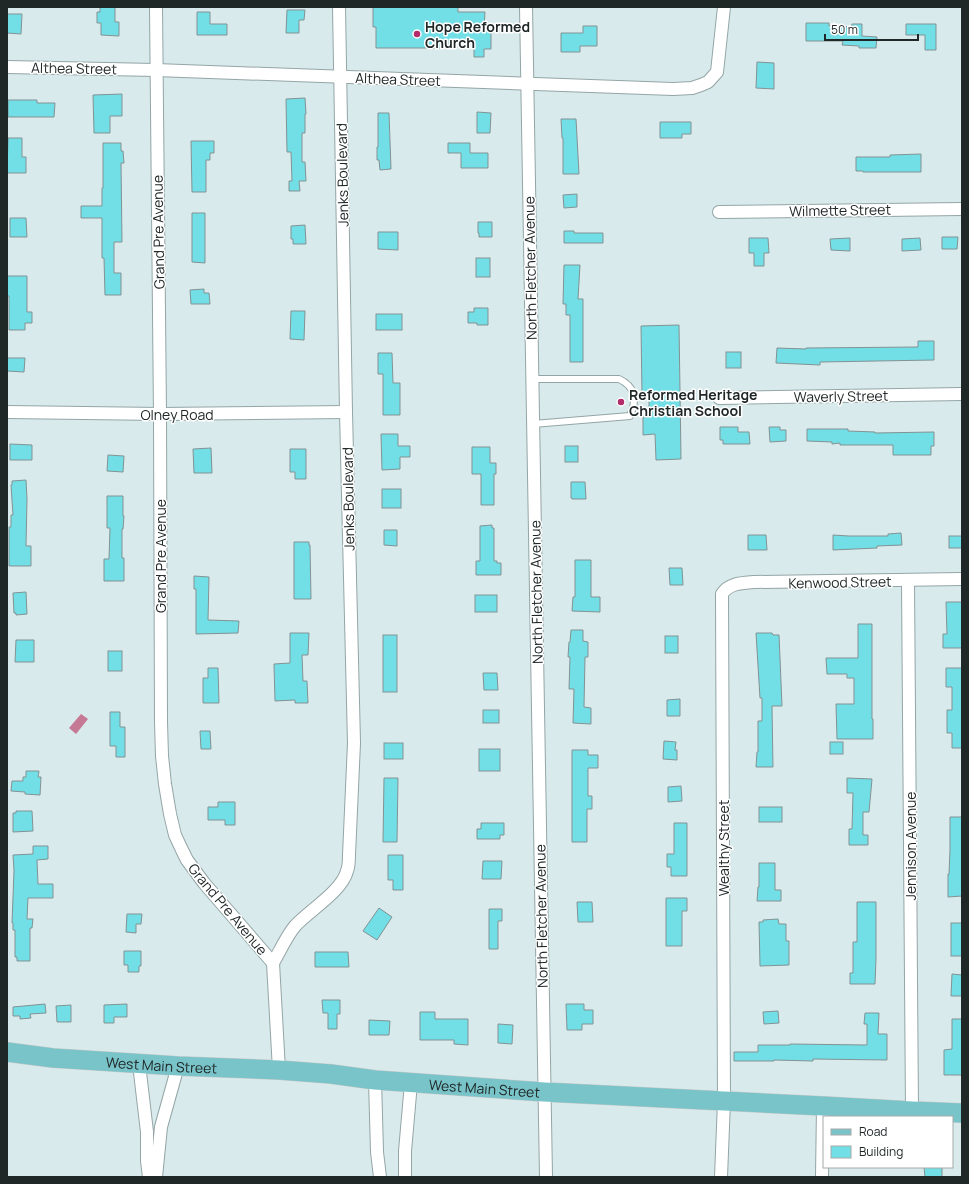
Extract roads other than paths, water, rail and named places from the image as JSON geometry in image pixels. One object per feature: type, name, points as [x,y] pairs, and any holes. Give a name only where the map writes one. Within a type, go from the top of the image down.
[{"type":"main road","name":"West Main Street","points":[[7,1052],[53,1058],[139,1064],[279,1070],[411,1083],[544,1092],[912,1112],[962,1113]]},
{"type":"street","name":"Grand Pre Avenue","points":[[156,7],[161,722],[163,763],[170,814],[175,835],[187,860],[204,883],[273,963],[279,1070]]},
{"type":"street","name":"Jenks Boulevard","points":[[273,963],[294,928],[333,892],[344,878],[347,871],[349,855],[354,743],[346,412],[339,7]]},
{"type":"street","name":"North Fletcher Avenue","points":[[526,7],[546,1177]]},
{"type":"street","name":"Althea Street","points":[[7,67],[156,70],[673,89],[692,88],[701,86],[711,79],[717,72],[724,7]]},
{"type":"street","name":"Wilmette Street","points":[[719,212],[962,209]]},
{"type":"street","name":"Waverly Street","points":[[719,398],[962,394]]},
{"type":"street","name":"Olney Road","points":[[7,412],[160,414],[346,412]]},
{"type":"street","name":"Kenwood Street","points":[[722,594],[725,589],[732,586],[754,582],[962,580]]},
{"type":"street","name":"Jennison Avenue","points":[[908,581],[912,1112]]},
{"type":"street","name":"Wealthy Street","points":[[721,1177],[724,1101],[722,594]]},
{"type":"street","points":[[139,1064],[147,1132],[148,1177]]},
{"type":"street","points":[[156,1177],[162,1127],[178,1066]]},
{"type":"street","points":[[375,1080],[377,1152],[380,1177]]},
{"type":"street","points":[[405,1177],[405,1151],[411,1083]]},
{"type":"street","points":[[822,1177],[823,1106]]},
{"type":"lane","points":[[532,379],[619,379],[626,382],[631,388],[634,406],[630,416],[533,424]]},
{"type":"place","name":"Hope Reformed Church","points":[[417,34]]},
{"type":"place","name":"Reformed Heritage Christian School","points":[[621,402]]}]
